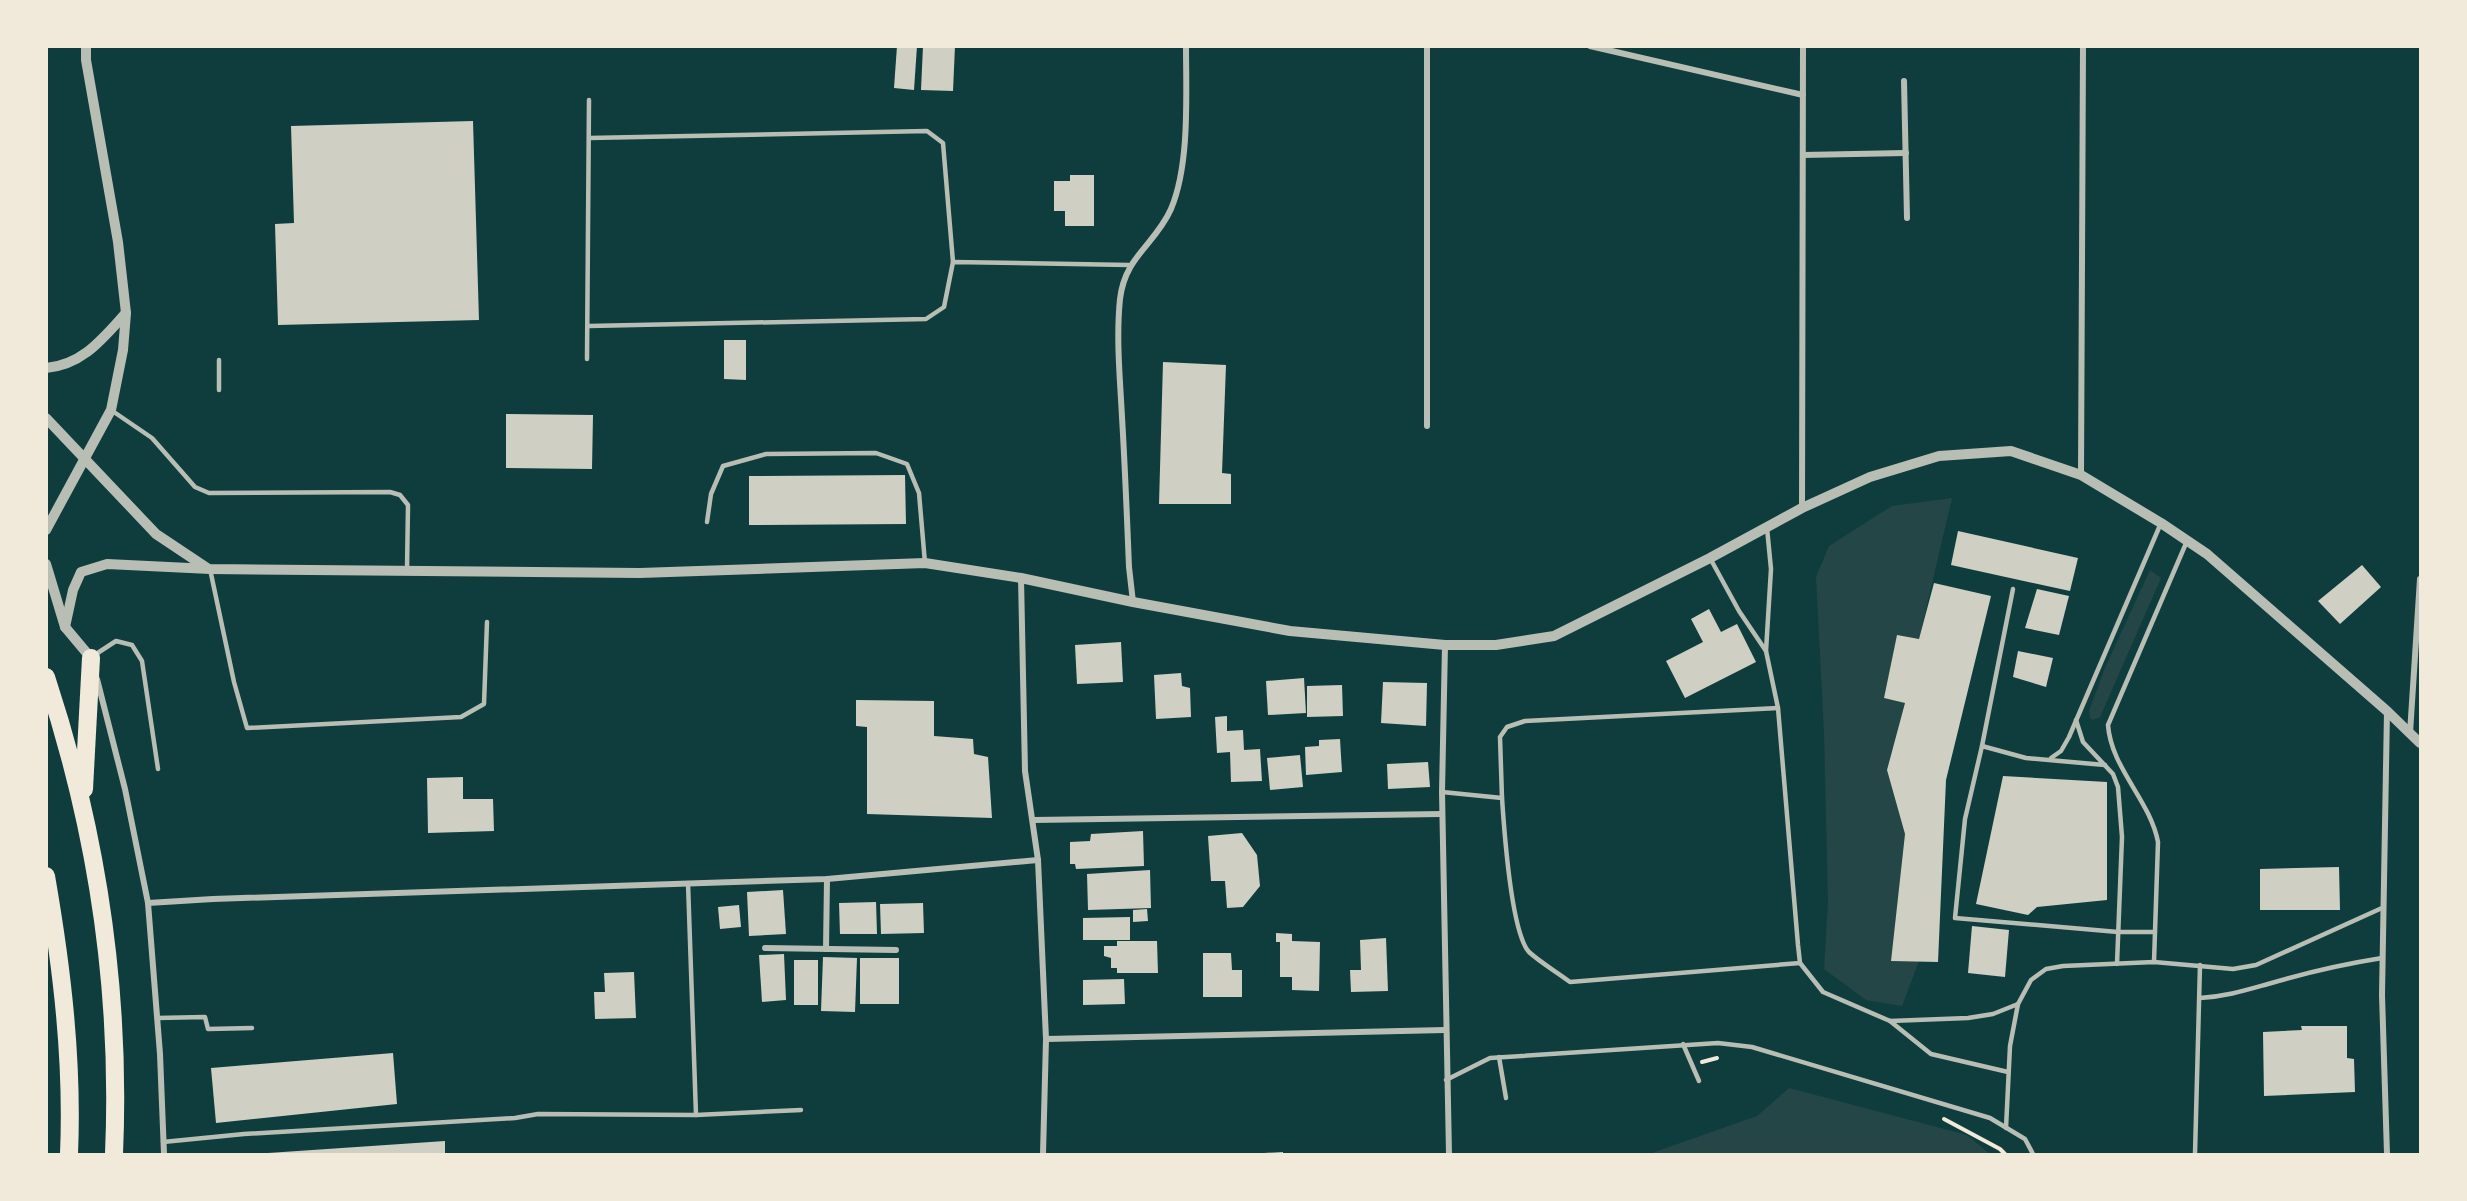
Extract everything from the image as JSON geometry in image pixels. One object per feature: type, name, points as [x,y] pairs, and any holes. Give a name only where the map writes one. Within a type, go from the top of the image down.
[{"type":"highway","points":[[83,809],[91,658]]},
{"type":"highway","points":[[46,677],[69,752],[83,809],[94,863],[107,951],[114,1082],[114,1155]]},
{"type":"highway","points":[[46,876],[51,934],[64,999],[69,1066],[69,1155]]},
{"type":"street","points":[[46,530],[111,410],[123,350],[126,313],[118,242],[89,81],[86,46]]},
{"type":"street","points":[[1133,602],[1129,567],[1118,355],[1120,297],[1129,266],[1161,228],[1172,207],[1181,176],[1186,109],[1186,46]]},
{"type":"street","points":[[1427,46],[1427,426]]},
{"type":"street","points":[[1590,46],[1803,95]]},
{"type":"street","points":[[1802,508],[1803,46]]},
{"type":"street","points":[[2081,475],[2083,46]]},
{"type":"street","points":[[1904,81],[1907,218]]},
{"type":"street","points":[[1803,155],[1906,153]]},
{"type":"street","points":[[46,368],[75,361],[94,348],[126,313]]},
{"type":"street","points":[[46,418],[156,534],[210,569]]},
{"type":"street","points":[[65,627],[73,590],[81,572],[106,564],[210,569],[640,573],[925,563],[1021,578],[1133,602],[1290,631],[1445,645],[1496,645],[1554,636],[1710,558],[1802,508],[1869,477],[1939,456],[2011,451],[2081,475],[2187,541],[2226,570],[2421,743]]},
{"type":"street","points":[[46,564],[65,627],[91,658],[125,789],[148,903],[164,1155]]},
{"type":"street","points":[[1021,578],[1025,771],[1034,820],[1038,860],[1046,1039],[1043,1155]]},
{"type":"street","points":[[2410,733],[2421,579]]},
{"type":"street","points":[[1445,645],[1442,814],[1449,1155]]},
{"type":"street","points":[[2387,711],[2382,908],[2387,1155]]},
{"type":"street","points":[[1034,820],[1442,814]]},
{"type":"street","points":[[148,903],[827,879],[1038,860]]},
{"type":"street","points":[[826,949],[827,879]]},
{"type":"street","points":[[765,948],[896,950]]},
{"type":"street","points":[[1046,1039],[1446,1030]]},
{"type":"lane","points":[[587,359],[589,100]]},
{"type":"lane","points":[[589,138],[927,130],[943,143],[953,262],[944,307],[926,319],[589,326]]},
{"type":"lane","points":[[953,262],[1129,266]]},
{"type":"lane","points":[[219,360],[219,390]]},
{"type":"lane","points":[[111,410],[152,438],[195,487],[209,493],[390,492],[400,495],[408,505],[407,571]]},
{"type":"lane","points":[[707,522],[711,494],[723,466],[766,454],[876,453],[907,464],[919,493],[925,563]]},
{"type":"lane","points":[[2050,758],[2061,751],[2161,523]]},
{"type":"lane","points":[[1767,527],[1771,570],[1766,651],[1778,708],[1800,963],[1823,992],[1890,1022],[1931,1054],[2008,1072]]},
{"type":"lane","points":[[2154,962],[2158,842],[2155,825],[2113,750],[2108,725],[2187,541]]},
{"type":"lane","points":[[1710,558],[1739,611],[1766,651]]},
{"type":"lane","points":[[210,569],[234,682],[247,728],[461,717],[484,704],[487,622]]},
{"type":"lane","points":[[2013,589],[1965,819],[1955,918],[2118,932],[2155,932]]},
{"type":"lane","points":[[91,658],[116,641],[132,645],[142,661],[158,769]]},
{"type":"lane","points":[[1778,708],[1525,721],[1507,727],[1500,737],[1502,798],[1514,913],[1520,937],[1529,951],[1570,982],[1800,963]]},
{"type":"lane","points":[[2076,719],[2083,742],[2113,774],[2118,787],[2122,837],[2117,964]]},
{"type":"lane","points":[[1982,746],[2026,758],[2050,758],[2105,765]]},
{"type":"lane","points":[[1442,792],[1502,798]]},
{"type":"lane","points":[[688,883],[696,1115]]},
{"type":"lane","points":[[2006,1128],[2008,1072],[2018,1004],[2031,980],[2046,969],[2063,966],[2154,962],[2233,969],[2256,965],[2382,908]]},
{"type":"lane","points":[[2200,998],[2230,996],[2302,975],[2382,958]]},
{"type":"lane","points":[[2195,1155],[2200,965]]},
{"type":"lane","points":[[1890,1022],[1968,1018],[1994,1014],[2018,1004]]},
{"type":"lane","points":[[157,1018],[204,1017],[208,1029],[252,1028]]},
{"type":"lane","points":[[1446,1081],[1490,1058],[1683,1044],[1718,1043],[1752,1047],[1990,1118],[2025,1139],[2033,1155]]},
{"type":"lane","points":[[1683,1044],[1699,1082]]},
{"type":"lane","points":[[1499,1057],[1506,1098]]},
{"type":"lane","points":[[163,1142],[244,1134],[515,1118],[538,1114],[696,1115],[801,1110]]},
{"type":"path","points":[[1693,1068],[1703,1061],[1722,1057]]},
{"type":"path","points":[[1936,1116],[2000,1149],[2005,1155]]},
{"type":"shaded area","points":[[1952,498],[1919,639],[1897,636],[1884,698],[1905,703],[1887,770],[1905,834],[1891,960],[1919,961],[1902,1006],[1866,1000],[1824,969],[1828,902],[1824,732],[1816,577],[1829,546],[1892,506]]},
{"type":"shaded area","points":[[2150,570],[2161,578],[2100,717],[2093,720],[2090,718],[2089,711],[2105,668]]},
{"type":"shaded area","points":[[1789,1088],[1967,1135],[1990,1154],[1649,1154],[1757,1116]]},
{"type":"building","points":[[897,46],[917,46],[914,90],[894,88]]},
{"type":"building","points":[[923,46],[955,46],[953,91],[921,90]]},
{"type":"building","points":[[473,121],[479,320],[278,325],[275,224],[294,223],[291,126]]},
{"type":"building","points":[[1070,175],[1094,175],[1094,226],[1065,226],[1065,211],[1054,211],[1054,181],[1070,181]]},
{"type":"building","points":[[724,340],[746,340],[746,380],[724,379]]},
{"type":"building","points":[[1163,362],[1226,365],[1222,473],[1231,474],[1231,504],[1159,504]]},
{"type":"building","points":[[506,414],[593,415],[592,469],[506,468]]},
{"type":"building","points":[[905,475],[906,524],[749,525],[749,476]]},
{"type":"building","points":[[1958,531],[2078,558],[2070,591],[1951,565]]},
{"type":"building","points":[[2362,565],[2381,587],[2340,624],[2318,601]]},
{"type":"building","points":[[1934,583],[1991,596],[1946,780],[1938,962],[1891,961],[1905,834],[1887,770],[1905,703],[1884,698],[1897,635],[1919,639]]},
{"type":"building","points":[[2037,589],[2069,596],[2059,635],[2025,628]]},
{"type":"building","points":[[1709,609],[1721,632],[1737,624],[1756,662],[1685,698],[1666,661],[1703,642],[1691,619]]},
{"type":"building","points":[[1121,642],[1123,682],[1077,684],[1075,645]]},
{"type":"building","points":[[2018,651],[2053,658],[2046,687],[2013,677]]},
{"type":"building","points":[[1181,673],[1182,686],[1190,688],[1191,717],[1156,719],[1154,675]]},
{"type":"building","points":[[1304,678],[1306,713],[1268,715],[1266,681]]},
{"type":"building","points":[[1383,682],[1427,683],[1426,726],[1381,723]]},
{"type":"building","points":[[1342,685],[1343,716],[1307,717],[1307,686]]},
{"type":"building","points":[[856,700],[934,701],[934,736],[973,739],[974,754],[988,757],[992,818],[867,814],[867,727],[856,726]]},
{"type":"building","points":[[1227,716],[1227,731],[1243,730],[1244,750],[1260,749],[1262,781],[1231,782],[1230,752],[1217,753],[1215,717]]},
{"type":"building","points":[[1340,739],[1342,772],[1306,775],[1305,747],[1319,746],[1319,740]]},
{"type":"building","points":[[1300,755],[1303,787],[1270,790],[1267,758]]},
{"type":"building","points":[[1428,762],[1430,787],[1388,789],[1387,764]]},
{"type":"building","points":[[2003,776],[2107,782],[2107,900],[2037,907],[2028,915],[1976,904]]},
{"type":"building","points":[[463,777],[463,799],[493,799],[494,831],[428,833],[427,778]]},
{"type":"building","points":[[1143,831],[1144,866],[1076,869],[1075,864],[1070,864],[1070,842],[1090,841],[1091,834]]},
{"type":"building","points":[[1242,833],[1257,855],[1260,886],[1243,907],[1227,908],[1225,881],[1211,881],[1208,836]]},
{"type":"building","points":[[2339,867],[2340,910],[2260,910],[2260,869]]},
{"type":"building","points":[[1150,870],[1151,908],[1088,910],[1087,874]]},
{"type":"building","points":[[783,890],[786,934],[749,936],[747,892]]},
{"type":"building","points":[[876,902],[877,934],[840,934],[839,903]]},
{"type":"building","points":[[923,903],[924,933],[881,934],[880,904]]},
{"type":"building","points":[[739,905],[741,927],[720,929],[718,907]]},
{"type":"building","points":[[1147,909],[1148,921],[1133,922],[1133,910]]},
{"type":"building","points":[[1130,917],[1130,940],[1083,940],[1083,918]]},
{"type":"building","points":[[1972,926],[2009,930],[2005,977],[1968,973]]},
{"type":"building","points":[[1276,933],[1292,934],[1292,941],[1320,942],[1319,991],[1292,990],[1292,977],[1280,977],[1280,942],[1276,942]]},
{"type":"building","points":[[1386,938],[1388,991],[1351,992],[1350,970],[1361,970],[1360,940]]},
{"type":"building","points":[[1117,941],[1157,941],[1158,973],[1117,973],[1117,968],[1111,968],[1111,958],[1104,956],[1104,946],[1117,946]]},
{"type":"building","points":[[1203,953],[1231,953],[1232,970],[1242,970],[1242,997],[1203,997]]},
{"type":"building","points":[[784,954],[786,1000],[762,1002],[759,955]]},
{"type":"building","points":[[823,957],[857,958],[855,1012],[821,1011]]},
{"type":"building","points":[[860,958],[899,958],[899,1004],[860,1004]]},
{"type":"building","points":[[794,960],[818,960],[818,1005],[794,1005]]},
{"type":"building","points":[[634,972],[636,1018],[595,1019],[594,992],[605,992],[604,973]]},
{"type":"building","points":[[1124,979],[1125,1004],[1083,1005],[1083,980]]},
{"type":"building","points":[[2301,1026],[2347,1026],[2347,1058],[2354,1059],[2355,1092],[2264,1096],[2263,1032],[2302,1030]]},
{"type":"building","points":[[393,1053],[397,1104],[216,1123],[211,1068]]},
{"type":"building","points":[[445,1141],[445,1154],[268,1154],[268,1153]]},
{"type":"building","points":[[1283,1152],[1283,1154],[1264,1154],[1264,1153]]}]
